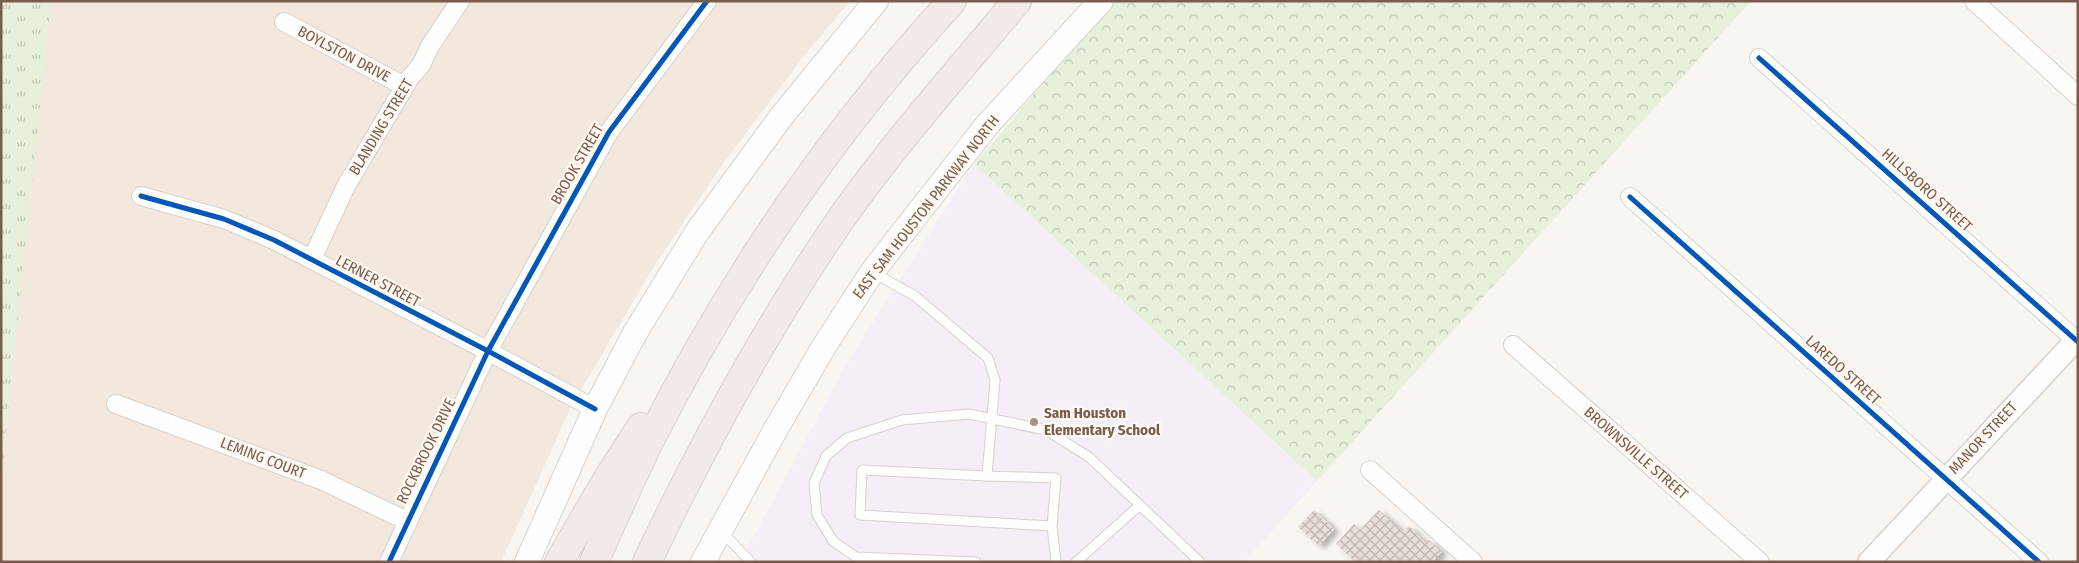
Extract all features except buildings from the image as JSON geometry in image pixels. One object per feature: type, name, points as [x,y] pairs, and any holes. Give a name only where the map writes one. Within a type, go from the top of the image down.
[{"type":"highway","points":[[559,562],[623,454],[676,372],[809,176],[856,113],[908,49],[952,1]]},
{"type":"highway","points":[[647,562],[712,430],[769,328],[844,215],[930,105],[1017,1]]},
{"type":"highway","points":[[930,105],[1028,1]]},
{"type":"highway","points":[[594,562],[649,442],[693,359],[745,272]]},
{"type":"main road","points":[[527,562],[595,409],[635,333],[696,232],[781,117],[876,1]]},
{"type":"main road","name":"EAST SAM HOUSTON PARKWAY NORTH","points":[[703,562],[786,411],[872,272],[987,126],[1101,1]]},
{"type":"street","name":"BLANDING STREET","points":[[312,259],[346,186],[404,86],[421,65],[430,46],[460,1]]},
{"type":"street","name":"BROOK STREET","points":[[488,351],[609,132],[707,1]]},
{"type":"street","points":[[1974,1],[2078,96]]},
{"type":"street","name":"BOYLSTON DRIVE","points":[[284,22],[404,86]]},
{"type":"street","name":"HILLSBORO STREET","points":[[1759,58],[2077,340]]},
{"type":"street","name":"LERNER STREET","points":[[141,196],[242,226],[312,259],[595,409]]},
{"type":"street","name":"LAREDO STREET","points":[[1630,197],[2039,562]]},
{"type":"street","name":"MANOR STREET","points":[[1869,562],[2077,340]]},
{"type":"street","name":"BROWNSVILLE STREET","points":[[1513,345],[1760,562]]},
{"type":"street","name":"ROCKBROOK DRIVE","points":[[389,562],[406,521],[488,351]]},
{"type":"street","name":"LEMING COURT","points":[[116,404],[322,480],[406,521]]},
{"type":"street","points":[[1370,470],[1473,562]]},
{"type":"lane","points":[[872,272],[915,296],[988,358],[995,380],[990,418],[987,476]]},
{"type":"lane","points":[[976,562],[856,557],[833,541],[817,515],[814,483],[826,456],[848,438],[902,420],[969,414],[1046,430],[1089,457],[1200,562]]},
{"type":"lane","points":[[1052,526],[860,515],[862,470],[1056,478],[1052,526],[1056,562]]},
{"type":"lane","points":[[1076,562],[1140,505]]},
{"type":"lane","points":[[720,530],[751,562]]},
{"type":"shaded area","points":[[1,1],[850,1],[803,57],[725,161],[654,266],[570,409],[501,562],[1,562]]},
{"type":"shaded area","name":"Sam Houston Elementary School","points":[[974,164],[1317,481],[1244,562],[740,562],[847,363]]},
{"type":"green space","points":[[1,1],[51,1],[1,483]]},
{"type":"green space","points":[[1114,1],[1751,1],[1317,481],[974,164]]},
{"type":"cycle path","points":[[389,562],[488,351],[609,132],[707,1]]},
{"type":"cycle path","points":[[1759,58],[2078,342]]},
{"type":"cycle path","points":[[141,196],[224,219],[274,240],[595,409]]},
{"type":"cycle path","points":[[1630,197],[2039,562]]},
{"type":"place","name":"Sam Houston Elementary School","points":[[1034,422]]}]
